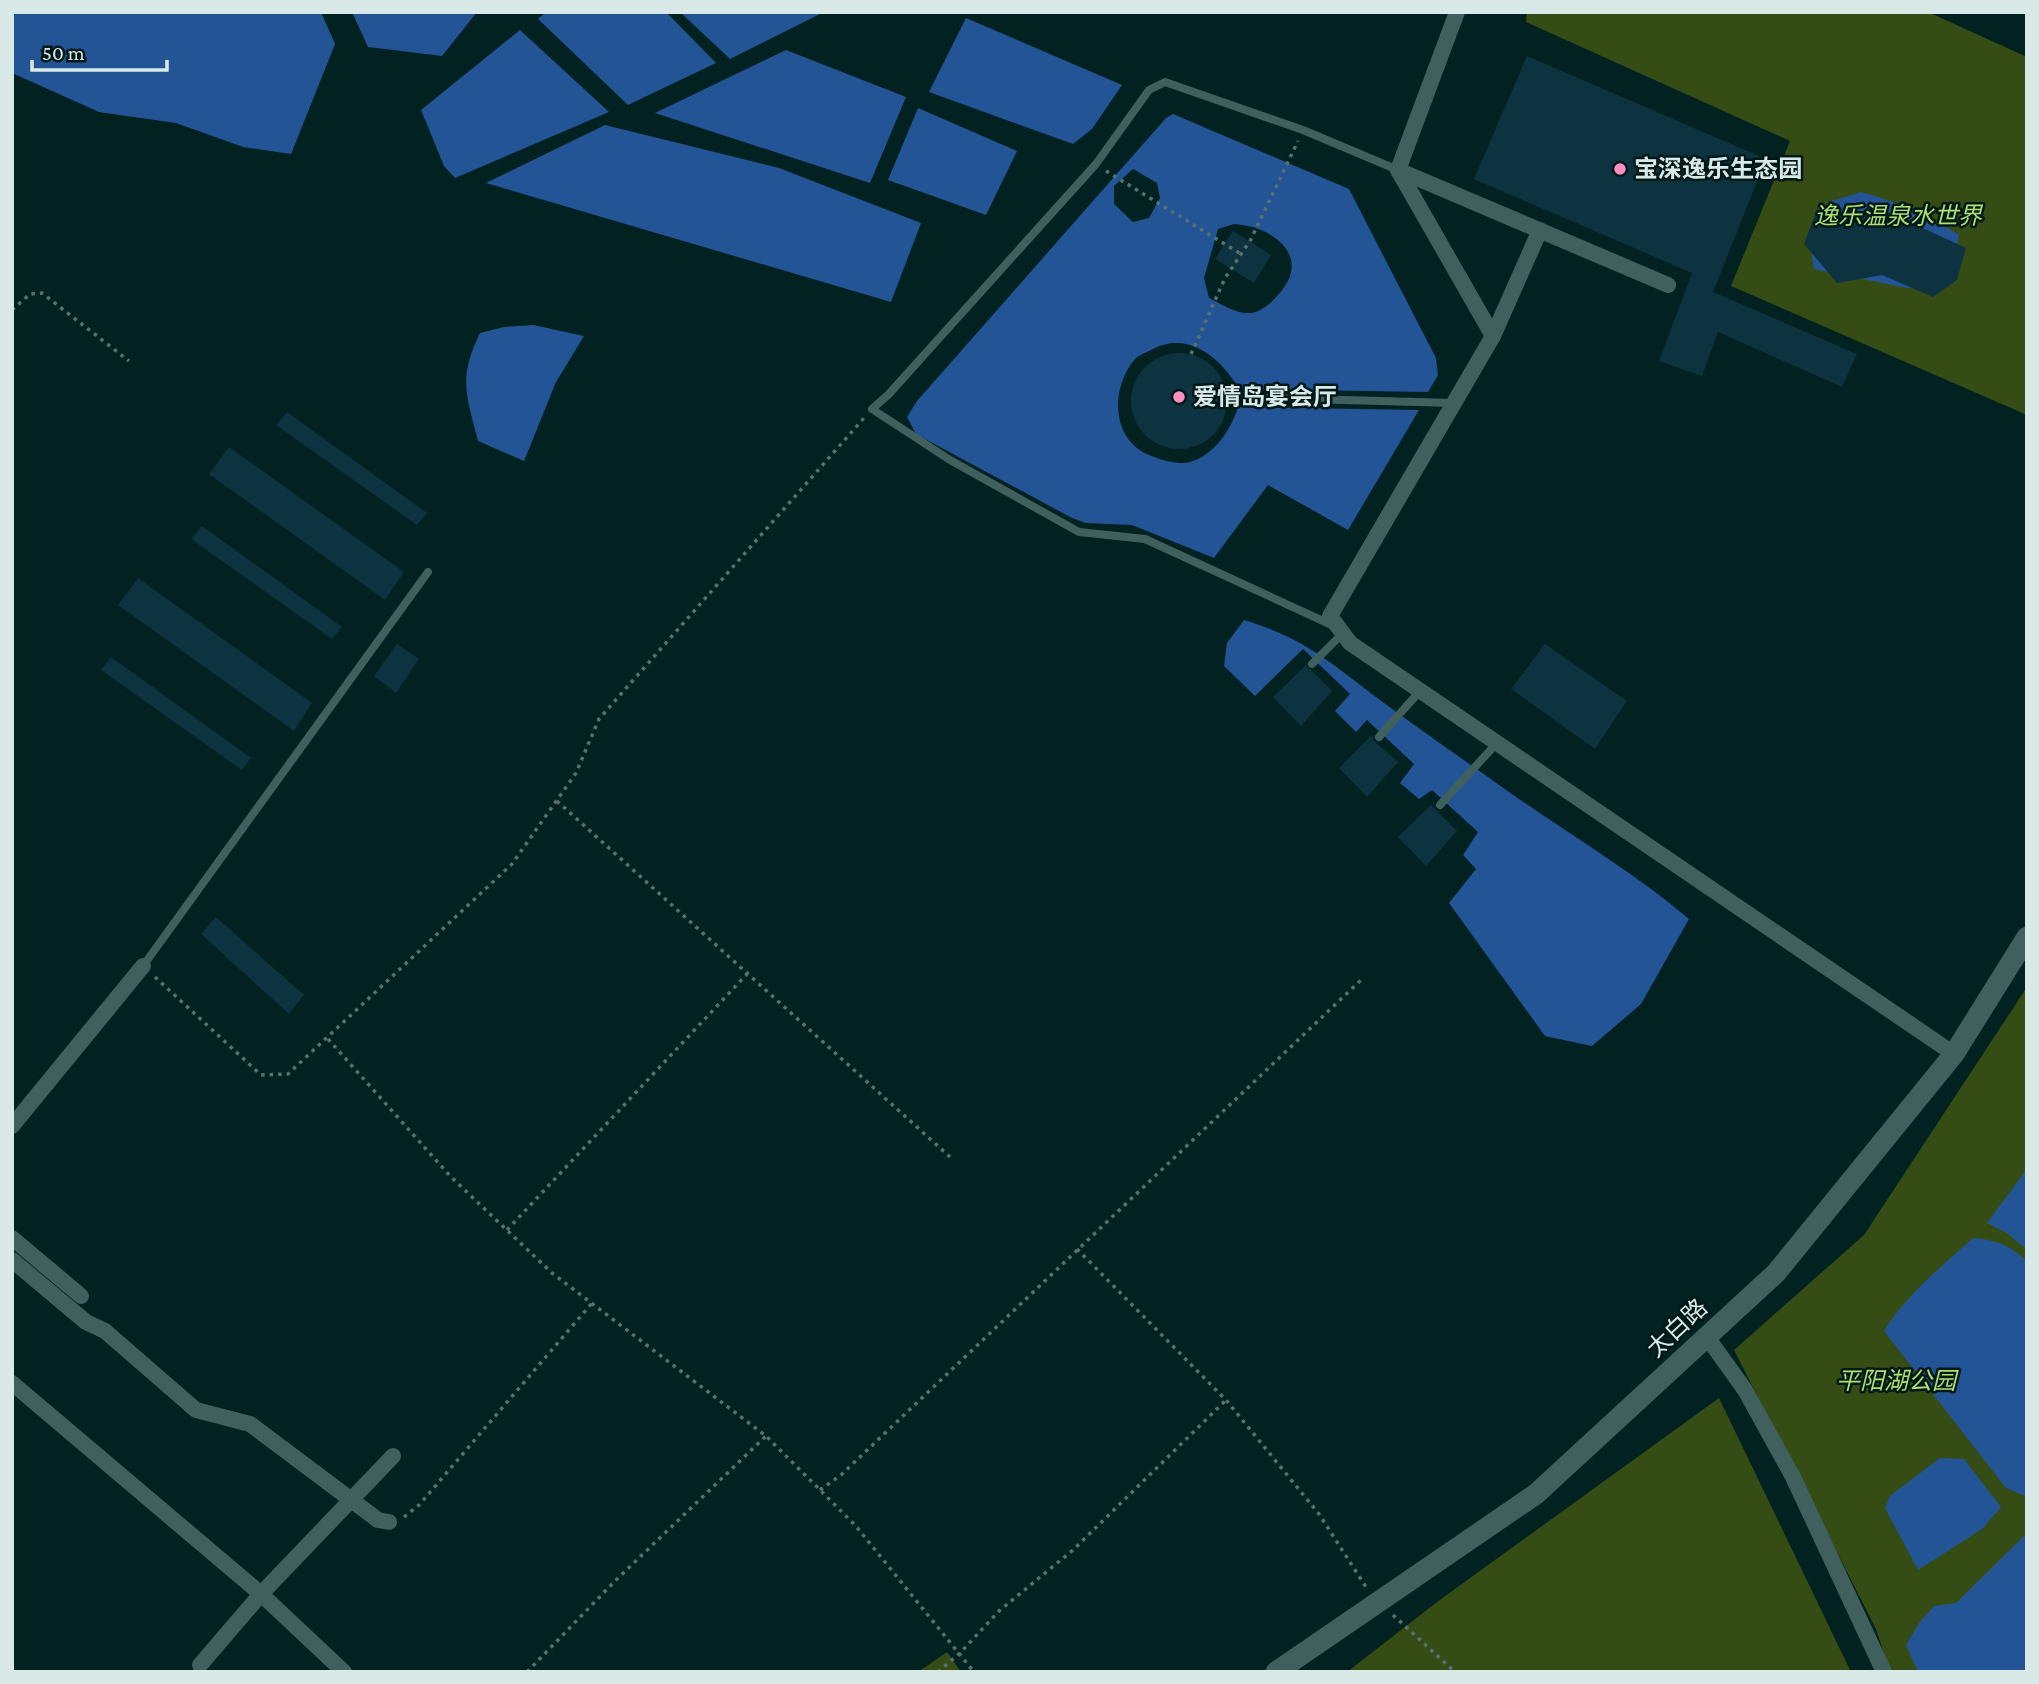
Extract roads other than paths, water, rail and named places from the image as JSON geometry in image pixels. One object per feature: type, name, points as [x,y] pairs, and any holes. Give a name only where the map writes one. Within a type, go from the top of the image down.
[{"type":"main road","name":"太白路","points":[[1276,1672],[1536,1494],[1776,1273],[1954,1054],[2027,937]]},
{"type":"street","points":[[1398,170],[1457,12]]},
{"type":"street","points":[[1398,170],[1668,285]]},
{"type":"street","points":[[1398,170],[1493,336]]},
{"type":"street","points":[[1540,230],[1493,336],[1330,616],[1350,643],[1954,1054]]},
{"type":"street","points":[[12,1126],[143,966]]},
{"type":"street","points":[[12,1238],[81,1296]]},
{"type":"street","points":[[12,1260],[86,1322],[105,1331],[196,1410],[250,1424],[378,1520],[389,1522]]},
{"type":"street","points":[[1707,1337],[1745,1390],[1793,1477],[1884,1672]]},
{"type":"street","points":[[12,1383],[261,1594],[344,1672]]},
{"type":"street","points":[[200,1665],[261,1594],[393,1455]]},
{"type":"lane","points":[[1312,664],[1341,631],[1145,539],[1079,532],[950,460],[872,409],[888,395],[1096,164],[1149,90],[1166,82],[1303,130],[1398,170]]},
{"type":"lane","points":[[1235,397],[1454,403]]},
{"type":"lane","points":[[143,966],[428,572]]},
{"type":"lane","points":[[1379,737],[1420,691]]},
{"type":"lane","points":[[1440,805],[1497,743]]},
{"type":"water","points":[[18,12],[321,12],[335,44],[291,154],[243,147],[176,123],[99,112],[12,73],[12,15]]},
{"type":"water","points":[[352,12],[477,12],[442,56],[368,47]]},
{"type":"water","points":[[546,12],[666,12],[716,63],[628,105],[538,19]]},
{"type":"water","points":[[680,12],[824,12],[730,59]]},
{"type":"water","points":[[966,18],[1122,85],[1092,129],[1073,144],[929,92]]},
{"type":"water","points":[[520,30],[609,112],[455,178],[444,166],[421,110]]},
{"type":"water","points":[[786,50],[906,97],[870,183],[655,113]]},
{"type":"water","points":[[918,108],[1017,151],[986,215],[888,180]]},
{"type":"water","points":[[1173,114],[1349,189],[1436,358],[1438,375],[1428,392],[1239,389],[1223,367],[1203,351],[1192,345],[1166,344],[1139,356],[1127,371],[1118,398],[1121,425],[1136,447],[1149,455],[1185,463],[1207,454],[1221,440],[1238,407],[1419,410],[1348,530],[1268,485],[1214,558],[1132,525],[1086,523],[1072,518],[916,434],[907,417],[917,401],[1166,118]],"holes":[[[1133,169],[1157,183],[1160,198],[1149,218],[1133,222],[1114,204],[1114,186]],[[1234,224],[1249,226],[1275,238],[1284,246],[1290,257],[1292,269],[1287,282],[1272,302],[1254,313],[1234,310],[1209,298],[1204,278],[1218,229]]]},
{"type":"water","points":[[605,125],[779,168],[921,223],[891,302],[486,183]]},
{"type":"water","points":[[1861,192],[1912,209],[1959,235],[1952,266],[1931,289],[1907,288],[1814,269],[1810,246],[1829,202]]},
{"type":"water","points":[[533,325],[584,336],[556,382],[524,461],[478,441],[466,386],[469,362],[480,333],[504,327]]},
{"type":"water","points":[[1244,620],[1266,627],[1318,654],[1502,787],[1644,884],[1689,919],[1641,1004],[1592,1046],[1545,1036],[1449,903],[1476,869],[1463,855],[1478,832],[1432,790],[1419,799],[1400,783],[1414,764],[1367,720],[1356,732],[1335,711],[1350,694],[1303,649],[1255,696],[1224,666],[1227,643]]},
{"type":"water","points":[[2027,1169],[2027,1250],[2007,1233],[1987,1223]]},
{"type":"water","points":[[1973,1238],[2002,1244],[2027,1261],[2027,1497],[2006,1488],[1884,1331],[1913,1293]]},
{"type":"water","points":[[1940,1458],[1964,1459],[2001,1507],[1982,1529],[1918,1570],[1885,1508],[1890,1496]]},
{"type":"water","points":[[2027,1533],[2027,1672],[1918,1672],[1906,1645],[1919,1623],[1934,1606],[1956,1603]]},
{"type":"place","name":"宝深逸乐生态园","points":[[1620,169]]},
{"type":"place","name":"爱情岛宴会厅","points":[[1179,397]]},
{"type":"park label","name":"逸乐温泉水世界","points":[[1898,216]]},
{"type":"park label","name":"平阳湖公园","points":[[1896,1381]]}]
